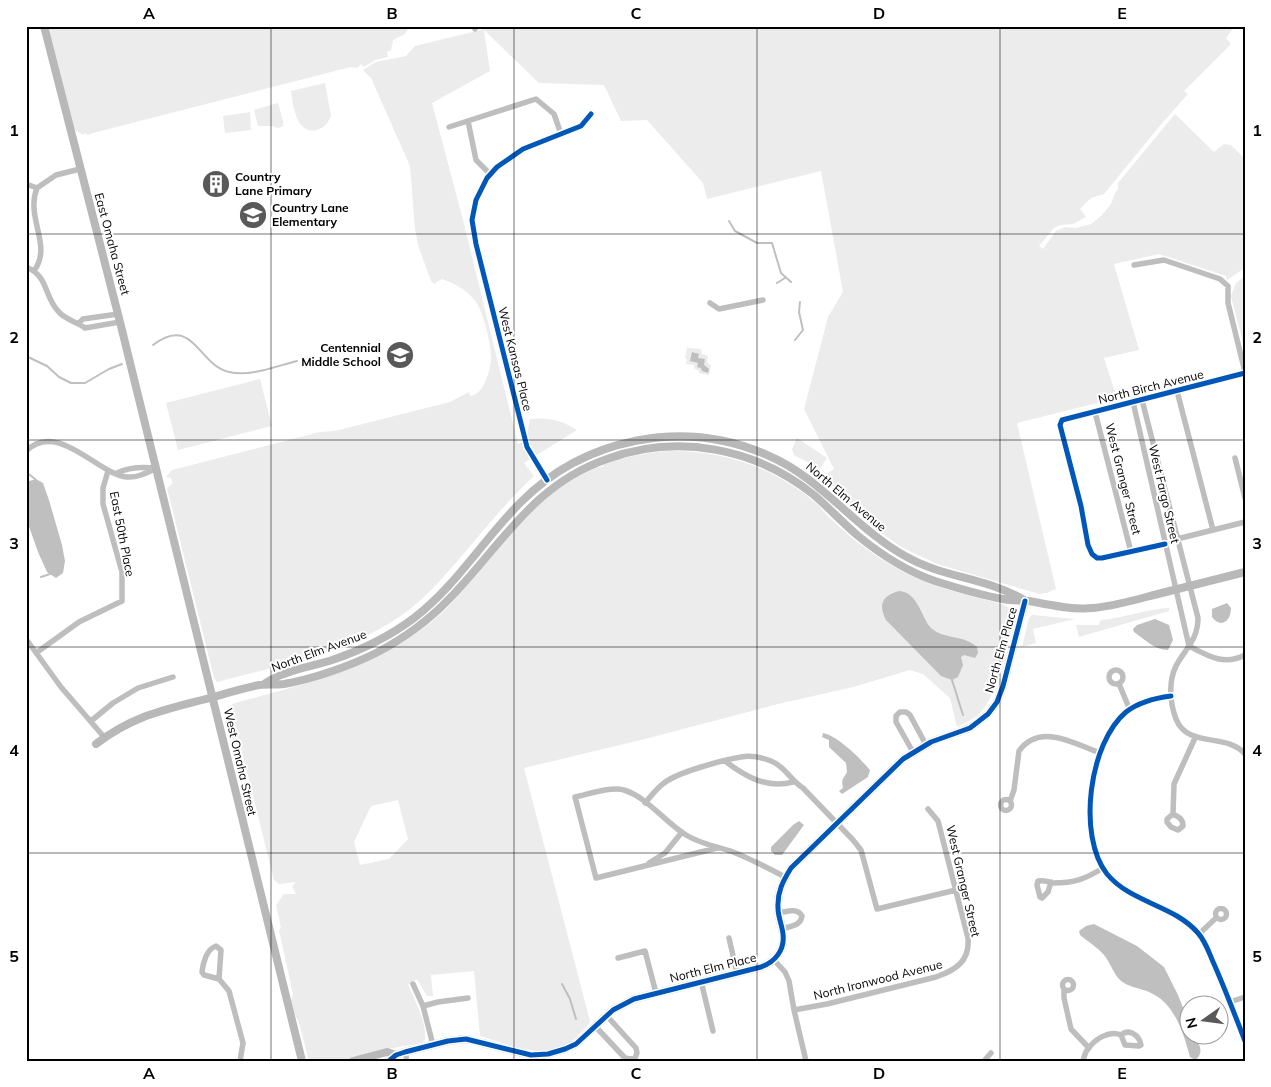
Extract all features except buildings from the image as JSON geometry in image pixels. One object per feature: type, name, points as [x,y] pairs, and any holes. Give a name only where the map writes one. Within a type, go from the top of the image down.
[{"type":"main road","name":"East Omaha Street","points":[[44,26],[156,468]]},
{"type":"main road","name":"North Elm Avenue","points":[[261,685],[284,673],[334,660],[367,646],[414,618],[442,593],[520,503],[567,466],[599,451],[633,441],[670,436],[720,440],[755,450],[777,460],[810,480],[865,530],[902,554],[943,573],[1008,590],[1025,601]]},
{"type":"main road","points":[[670,436],[671,446]]},
{"type":"main road","name":"North Elm Avenue","points":[[261,685],[284,684],[346,666],[379,651],[410,633],[450,598],[526,510],[553,488],[573,474],[606,459],[629,452],[671,446],[725,451],[773,468],[806,489],[869,545],[899,565],[933,580],[950,585],[1006,600],[1025,601]]},
{"type":"main road","points":[[773,468],[777,460]]},
{"type":"main road","name":"West Omaha Street","points":[[156,468],[302,1061]]},
{"type":"main road","points":[[547,480],[553,488]]},
{"type":"main road","name":"North Elm Place","points":[[389,1061],[399,1055],[466,1038],[523,1053],[542,1055],[571,1046],[583,1039],[606,1015],[626,1002],[768,965],[774,960],[782,945],[783,935],[778,913],[780,889],[785,877],[800,858],[836,822],[913,752],[970,728],[984,718],[992,708],[1003,686],[1025,601],[1058,606],[1092,608],[1121,603],[1245,572]]},
{"type":"main road","points":[[96,744],[125,724],[143,716],[261,685]]},
{"type":"main road","name":"North Elm Place","points":[[353,1061],[387,1052],[399,1055]]},
{"type":"street","points":[[449,127],[536,99],[554,114],[561,134]]},
{"type":"street","points":[[468,121],[476,160],[490,174],[523,149],[581,126],[591,114]]},
{"type":"street","points":[[34,271],[41,257],[38,231],[33,212],[33,197],[37,188],[56,175],[80,169]]},
{"type":"street","name":"West Kansas Place","points":[[490,174],[476,200],[472,220],[474,238],[527,448],[547,480]]},
{"type":"street","points":[[26,184],[37,188]]},
{"type":"street","points":[[1134,266],[1164,260],[1220,279],[1228,286],[1228,303],[1245,373]]},
{"type":"street","points":[[26,267],[34,271],[45,284],[57,311],[70,320],[79,323],[85,328],[119,318]]},
{"type":"street","points":[[710,303],[719,309],[763,300]]},
{"type":"street","points":[[92,318],[94,326]]},
{"type":"street","points":[[79,323],[83,319],[119,318]]},
{"type":"street","name":"North Birch Avenue","points":[[1131,552],[1102,558],[1097,558],[1092,554],[1088,546],[1081,506],[1060,426],[1062,420],[1245,373]]},
{"type":"street","points":[[1177,390],[1213,530]]},
{"type":"street","name":"West Fargo Street","points":[[1142,400],[1196,610],[1198,627],[1196,637],[1172,676],[1171,696]]},
{"type":"street","name":"West Fargo Street","points":[[1133,402],[1189,646]]},
{"type":"street","name":"West Granger Street","points":[[1095,412],[1131,552]]},
{"type":"street","points":[[26,451],[45,442],[61,444],[82,453],[108,471],[117,473],[141,466],[156,468]]},
{"type":"street","points":[[1235,458],[1245,498]]},
{"type":"street","name":"East 50th Place","points":[[36,653],[79,622],[122,601],[122,572],[104,504],[102,488],[108,471]]},
{"type":"street","points":[[1177,539],[1245,522]]},
{"type":"street","points":[[1131,552],[1165,544]]},
{"type":"street","points":[[26,639],[61,687],[104,737]]},
{"type":"street","points":[[1189,646],[1211,658],[1226,661],[1245,655]]},
{"type":"street","points":[[91,721],[113,703],[138,688],[173,677]]},
{"type":"street","points":[[1119,684],[1130,710]]},
{"type":"street","points":[[1245,754],[1229,743],[1195,738],[1187,734],[1178,723],[1174,714],[1171,696],[1153,699],[1130,710],[1114,724],[1105,737],[1092,789],[1090,822],[1094,848],[1108,875],[1124,890],[1179,917],[1199,934],[1230,1002],[1245,1041]]},
{"type":"street","points":[[913,752],[896,722],[896,716],[900,712],[906,712],[910,715],[926,745]]},
{"type":"street","points":[[1010,801],[1014,790],[1019,751],[1021,747],[1038,737],[1056,737],[1100,753]]},
{"type":"street","points":[[1173,814],[1174,784],[1195,738]]},
{"type":"street","points":[[645,803],[663,784],[676,775],[740,757],[758,756],[773,761],[786,771],[793,782],[803,788],[861,850],[877,909],[956,890]]},
{"type":"street","points":[[725,761],[745,776],[769,784],[783,785],[793,782]]},
{"type":"street","points":[[717,848],[596,878],[576,797],[620,789],[633,794],[682,832],[706,845],[732,852],[785,877]]},
{"type":"street","name":"West Granger Street","points":[[928,809],[938,821],[968,938],[967,950],[963,960]]},
{"type":"street","points":[[642,866],[665,853],[682,832]]},
{"type":"street","points":[[1051,882],[1065,883],[1077,881],[1103,868]]},
{"type":"street","points":[[778,913],[795,910],[802,916],[800,923],[782,929]]},
{"type":"street","points":[[1199,934],[1216,918]]},
{"type":"street","points":[[729,938],[737,972]]},
{"type":"street","points":[[219,979],[222,955],[221,950],[216,946],[208,952],[202,972],[204,975],[219,979],[229,991],[243,1044],[240,1061]]},
{"type":"street","points":[[618,958],[645,951],[656,993]]},
{"type":"street","points":[[774,960],[785,972],[789,980],[806,1061]]},
{"type":"street","name":"North Ironwood Avenue","points":[[794,1010],[836,1002],[936,977],[954,970],[963,960]]},
{"type":"street","points":[[701,981],[713,1031]]},
{"type":"street","points":[[412,984],[423,1006],[433,1045]]},
{"type":"street","points":[[1064,990],[1071,1030],[1089,1048]]},
{"type":"street","points":[[1230,1002],[1245,997]]},
{"type":"street","points":[[423,1006],[468,998]]},
{"type":"street","points":[[595,1026],[625,1058],[634,1058],[637,1052],[636,1048],[606,1015]]},
{"type":"street","points":[[1083,1061],[1089,1048],[1102,1036],[1112,1033],[1121,1035]]},
{"type":"street","points":[[984,1061],[991,1053]]},
{"type":"street","points":[[399,1055],[407,1061]]},
{"type":"shaded area","points":[[47,26],[409,26],[405,34],[393,40],[391,50],[387,52],[388,57],[375,60],[364,67],[361,64],[357,68],[351,67],[88,135],[85,133],[84,135],[76,131],[72,124]]},
{"type":"shaded area","points":[[497,26],[1235,26],[1226,38],[1231,44],[1184,91],[1188,94],[1104,194],[1091,198],[1080,209],[1086,217],[1073,224],[1060,225],[1054,228],[1039,246],[1043,249],[1056,231],[1065,227],[1076,228],[1091,224],[1101,216],[1111,204],[1118,189],[1118,183],[1175,114],[1214,152],[1224,144],[1231,145],[1245,159],[1245,268],[1227,280],[1226,276],[1159,254],[1114,264],[1139,350],[1104,358],[1117,398],[1017,423],[1056,589],[1039,594],[937,564],[901,547],[873,527],[823,476],[834,469],[804,409],[828,317],[843,292],[821,171],[707,199],[703,183],[647,120],[621,121],[604,85],[539,83],[484,30],[490,71],[432,103],[518,444],[526,439],[530,419],[543,418],[554,420],[577,430],[524,463],[534,476],[506,504],[443,578],[407,611],[383,627],[330,651],[217,682],[214,678],[167,488],[172,484],[172,480],[166,477],[172,470],[320,432],[335,431],[450,402],[469,392],[470,396],[475,395],[485,381],[489,371],[491,352],[482,314],[476,302],[461,288],[442,279],[434,284],[431,281],[418,245],[415,229],[410,166],[371,78],[363,70],[376,62],[406,56],[415,46]]},
{"type":"shaded area","points":[[325,83],[331,116],[322,128],[310,130],[304,128],[297,118],[291,91]]},
{"type":"shaded area","points":[[278,103],[283,126],[278,128],[258,126],[254,110]]},
{"type":"shaded area","points":[[250,112],[251,130],[225,133],[223,116]]},
{"type":"shaded area","points":[[1245,276],[1245,351],[1231,296],[1236,283]]},
{"type":"shaded area","points":[[687,348],[701,349],[702,354],[708,356],[707,362],[711,366],[709,375],[699,373],[699,370],[694,369],[694,365],[686,364]]},
{"type":"shaded area","points":[[692,352],[699,354],[698,358],[705,359],[704,365],[709,369],[708,373],[697,367],[698,363],[690,361]]},
{"type":"shaded area","points":[[260,379],[272,426],[178,450],[166,403]]},
{"type":"shaded area","points":[[797,438],[827,458],[818,471],[815,470],[817,467],[794,455],[792,449]]},
{"type":"shaded area","points":[[667,451],[688,451],[728,458],[747,463],[765,471],[801,491],[855,540],[891,565],[931,584],[1002,604],[1012,609],[1014,616],[1001,669],[992,695],[976,717],[957,727],[950,698],[923,674],[910,670],[853,687],[524,768],[590,1021],[589,1024],[572,1041],[561,1047],[549,1050],[526,1049],[480,1036],[474,971],[431,975],[433,996],[427,996],[417,979],[408,985],[424,1026],[425,1040],[422,1043],[387,1049],[341,1061],[309,1061],[299,1023],[293,1010],[291,1000],[293,994],[279,930],[281,928],[276,905],[284,894],[296,894],[292,886],[296,882],[279,884],[274,880],[233,716],[232,704],[318,680],[372,659],[397,646],[446,609],[527,516],[564,485],[598,467],[603,467],[604,464],[627,457]],"holes":[[[398,800],[408,839],[389,859],[360,865],[354,842],[371,806]]]},
{"type":"shaded area","points":[[36,479],[43,483],[62,545],[65,561],[63,573],[56,578],[47,572],[26,518],[26,482]]},
{"type":"shaded area","points":[[899,591],[905,592],[915,600],[931,628],[936,632],[966,640],[977,647],[978,653],[975,658],[964,655],[961,657],[963,665],[958,677],[952,680],[941,676],[886,620],[882,609],[883,601],[889,595]]},
{"type":"shaded area","points":[[1227,603],[1231,608],[1231,613],[1227,620],[1222,623],[1215,621],[1212,617],[1212,609]]},
{"type":"shaded area","points":[[1169,608],[1169,611],[1079,637],[1076,625],[1098,625],[1101,620]]},
{"type":"shaded area","points":[[1031,616],[1075,619],[1033,629],[1036,643],[1022,647]]},
{"type":"shaded area","points":[[1155,619],[1169,625],[1173,640],[1168,650],[1154,646],[1134,632],[1133,629],[1137,625]]},
{"type":"shaded area","points":[[823,733],[842,743],[870,770],[868,777],[842,794],[839,791],[843,788],[842,781],[847,772],[846,763],[829,747],[829,740],[822,737]]},
{"type":"shaded area","points":[[799,821],[804,825],[782,855],[775,855],[771,851],[771,847]]},
{"type":"shaded area","points":[[1094,924],[1137,946],[1164,967],[1178,995],[1178,1021],[1172,1011],[1158,997],[1120,980],[1104,955],[1080,935],[1079,931],[1086,926]]},
{"type":"shaded area","points":[[1186,1044],[1199,1044],[1200,1054],[1195,1060],[1190,1057]]},
{"type":"waterway","points":[[729,221],[735,231],[757,243],[772,243],[781,273],[791,282]]},
{"type":"waterway","points":[[777,283],[785,278]]},
{"type":"waterway","points":[[795,340],[803,330],[799,312],[800,302]]},
{"type":"waterway","points":[[153,345],[166,337],[177,335],[186,338],[194,344],[218,368],[237,373],[255,372],[297,361]]},
{"type":"waterway","points":[[26,356],[47,366],[59,377],[71,383],[85,383],[122,364]]},
{"type":"waterway","points":[[26,472],[35,479]]},
{"type":"waterway","points":[[41,577],[50,574]]},
{"type":"waterway","points":[[952,680],[963,715]]},
{"type":"waterway","points":[[562,984],[570,999],[576,1019]]},
{"type":"cycle path","points":[[547,480],[527,447],[476,244],[472,220],[476,200],[487,178],[497,167],[523,149],[581,126],[591,114]]},
{"type":"cycle path","points":[[1165,544],[1102,558],[1097,558],[1092,554],[1088,545],[1081,506],[1060,425],[1062,420],[1245,373]]},
{"type":"cycle path","points":[[389,1061],[396,1055],[405,1052],[448,1041],[466,1039],[531,1055],[548,1054],[576,1044],[613,1010],[634,999],[761,967],[771,962],[781,950],[783,934],[778,911],[778,897],[783,882],[791,868],[903,759],[931,742],[970,728],[988,714],[997,702],[1003,686],[1025,601]]},
{"type":"cycle path","points":[[1171,696],[1153,699],[1136,706],[1126,712],[1113,726],[1103,745],[1091,790],[1090,814],[1092,837],[1098,857],[1107,874],[1117,884],[1128,892],[1177,916],[1201,936],[1245,1041]]},
{"type":"place","name":"Country Lane Primary","points":[[216,184]]},
{"type":"place","name":"Country Lane Elementary","points":[[253,215]]},
{"type":"place","name":"Centennial Middle School","points":[[400,355]]}]
